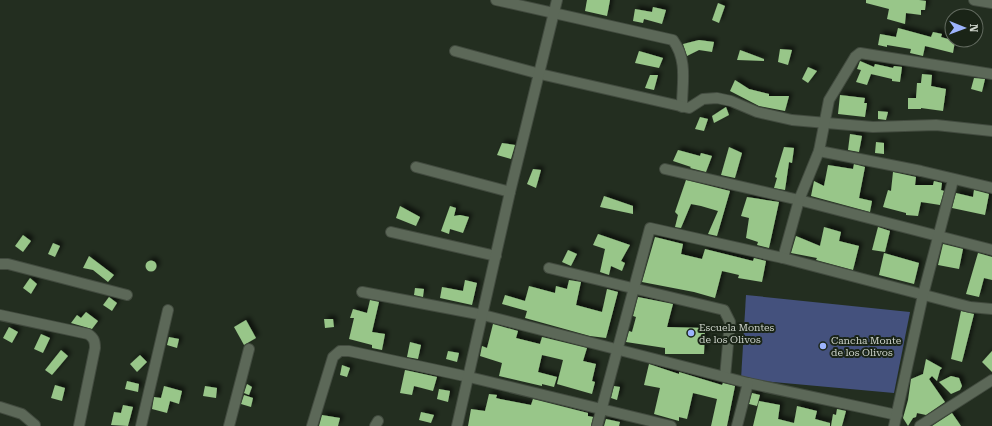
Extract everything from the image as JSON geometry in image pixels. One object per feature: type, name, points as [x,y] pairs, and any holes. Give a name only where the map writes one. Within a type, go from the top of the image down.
[{"type":"street","points":[[496,0],[555,12],[673,40],[681,54],[684,72],[682,107]]},
{"type":"street","points":[[457,426],[510,192],[558,0]]},
{"type":"street","points":[[974,0],[992,3]]},
{"type":"street","points":[[455,51],[540,74],[682,107],[689,108],[702,99],[717,98],[792,120],[873,126],[936,125],[992,131]]},
{"type":"street","points":[[783,258],[799,200],[819,151],[829,100],[855,57],[860,53],[992,74]]},
{"type":"street","points":[[819,151],[921,171],[953,180],[992,188]]},
{"type":"street","points":[[416,167],[510,192]]},
{"type":"street","points":[[665,169],[799,200],[992,250]]},
{"type":"street","points":[[894,426],[923,295],[953,180]]},
{"type":"street","points":[[597,426],[619,350],[650,228],[783,258],[970,307],[992,309]]},
{"type":"street","points":[[391,232],[496,256]]},
{"type":"street","points":[[0,264],[8,264],[127,295]]},
{"type":"street","points":[[549,268],[724,310],[730,322],[725,377]]},
{"type":"street","points":[[362,292],[483,316],[748,383],[897,415]]},
{"type":"street","points":[[141,426],[168,310]]},
{"type":"street","points":[[0,315],[88,334],[92,337],[96,348],[79,426]]},
{"type":"street","points":[[229,426],[249,350]]},
{"type":"street","points":[[312,426],[333,357],[340,351],[349,351],[469,377],[602,411],[671,426]]},
{"type":"street","points":[[920,426],[992,380]]},
{"type":"street","points":[[737,426],[748,383]]},
{"type":"street","points":[[0,408],[22,414],[35,426]]},
{"type":"shaded area","name":"Cancha Monte de los Olivos","points":[[746,295],[910,312],[894,393],[741,379]]},
{"type":"building","points":[[587,0],[610,0],[607,16],[585,11]]},
{"type":"building","points":[[866,0],[926,1],[925,10],[921,10],[921,15],[906,13],[905,24],[887,19],[889,9],[866,3]]},
{"type":"building","points":[[718,3],[725,6],[719,23],[712,20]]},
{"type":"building","points":[[653,7],[666,10],[662,24],[644,19],[643,23],[633,21],[635,9],[652,12]]},
{"type":"building","points":[[898,28],[931,37],[933,32],[942,34],[941,37],[944,38],[944,48],[954,48],[953,53],[925,46],[923,56],[910,53],[911,49],[878,45],[880,34],[896,37]]},
{"type":"building","points":[[699,40],[714,42],[712,52],[699,50],[687,56],[683,44]]},
{"type":"building","points":[[780,49],[792,50],[788,65],[778,62]]},
{"type":"building","points":[[740,50],[764,59],[764,61],[737,60]]},
{"type":"building","points":[[639,51],[663,58],[659,68],[635,63]]},
{"type":"building","points":[[860,61],[874,67],[875,64],[893,68],[894,66],[902,67],[900,82],[871,74],[867,85],[856,82],[861,70],[857,69]]},
{"type":"building","points":[[808,67],[817,71],[808,83],[802,79]]},
{"type":"building","points":[[922,74],[932,75],[931,86],[946,89],[943,111],[921,108],[908,109],[908,98],[916,98],[917,83],[921,83]]},
{"type":"building","points":[[650,75],[658,75],[654,90],[645,88]]},
{"type":"building","points":[[974,78],[985,79],[982,92],[971,89]]},
{"type":"building","points":[[735,80],[749,89],[769,94],[769,96],[789,96],[785,111],[759,106],[730,91]]},
{"type":"building","points":[[840,95],[865,98],[864,103],[867,103],[865,117],[838,114]]},
{"type":"building","points":[[726,107],[729,115],[714,123],[712,116]]},
{"type":"building","points":[[878,111],[888,112],[886,120],[878,119]]},
{"type":"building","points":[[700,117],[708,119],[704,131],[695,129]]},
{"type":"building","points":[[850,134],[862,136],[859,152],[848,150]]},
{"type":"building","points":[[876,142],[884,143],[884,154],[875,153]]},
{"type":"building","points":[[502,143],[515,145],[511,159],[497,155]]},
{"type":"building","points":[[729,147],[742,153],[735,178],[721,175]]},
{"type":"building","points":[[784,147],[794,148],[792,163],[789,162],[785,190],[774,188],[777,178],[775,177]]},
{"type":"building","points":[[678,150],[700,156],[701,153],[712,156],[706,172],[690,168],[691,167],[673,161]]},
{"type":"building","points":[[854,164],[865,167],[859,198],[872,201],[870,212],[811,196],[814,181],[824,186],[828,165],[853,169]]},
{"type":"building","points":[[533,169],[541,170],[536,188],[527,184]]},
{"type":"building","points":[[893,172],[916,177],[915,185],[933,185],[934,181],[942,183],[941,190],[944,191],[940,205],[921,202],[918,216],[906,215],[906,213],[883,207],[888,190],[891,191]]},
{"type":"building","points":[[686,180],[730,191],[717,236],[708,234],[718,211],[701,206],[691,204],[681,228],[675,227],[678,215],[675,212]]},
{"type":"building","points":[[974,190],[989,194],[985,215],[952,208],[956,193],[973,197]]},
{"type":"building","points":[[604,196],[633,206],[633,214],[600,207]]},
{"type":"building","points":[[747,197],[779,202],[769,248],[757,245],[758,242],[746,238],[749,218],[741,216]]},
{"type":"building","points":[[400,206],[420,217],[416,226],[396,218]]},
{"type":"building","points":[[450,206],[456,208],[454,216],[460,215],[469,217],[463,233],[450,229],[449,234],[441,231]]},
{"type":"building","points":[[824,227],[841,232],[839,241],[859,246],[853,270],[816,260],[817,258],[791,253],[796,236],[820,246]]},
{"type":"building","points":[[878,227],[890,231],[885,252],[872,250]]},
{"type":"building","points":[[598,234],[630,245],[621,261],[625,263],[622,271],[611,266],[609,275],[600,272],[605,249],[593,245]]},
{"type":"building","points":[[23,235],[31,241],[23,252],[15,246]]},
{"type":"building","points":[[655,237],[683,244],[681,254],[702,259],[705,249],[753,261],[754,258],[766,261],[762,282],[738,278],[739,275],[722,271],[715,298],[694,292],[642,282]]},
{"type":"building","points":[[53,243],[60,246],[55,257],[48,254]]},
{"type":"building","points":[[943,244],[963,249],[959,269],[938,265]]},
{"type":"building","points":[[568,250],[577,254],[571,266],[562,262]]},
{"type":"building","points":[[884,253],[919,263],[914,284],[879,275]]},
{"type":"building","points":[[978,253],[992,257],[992,280],[984,278],[979,297],[966,294]]},
{"type":"building","points":[[89,256],[114,275],[108,282],[93,270],[83,268]]},
{"type":"building","points":[[151,260],[155,262],[157,266],[155,270],[151,272],[147,270],[145,266],[147,262]]},
{"type":"building","points":[[30,278],[37,284],[31,294],[23,288]]},
{"type":"building","points":[[465,280],[477,283],[472,305],[440,298],[442,287],[463,291]]},
{"type":"building","points":[[569,280],[581,282],[576,305],[602,312],[607,289],[618,292],[606,338],[590,336],[525,318],[527,311],[502,304],[505,295],[525,301],[529,286],[555,293],[556,286],[567,289]]},
{"type":"building","points":[[415,288],[424,289],[423,297],[414,295]]},
{"type":"building","points":[[109,297],[117,303],[112,311],[103,305]]},
{"type":"building","points":[[638,297],[673,304],[667,327],[705,328],[704,354],[665,354],[665,348],[626,342],[629,331],[632,332],[636,317],[633,316]]},
{"type":"building","points":[[370,300],[379,302],[372,332],[385,334],[382,350],[372,348],[372,345],[349,339],[354,318],[350,318],[353,309],[367,313]]},
{"type":"building","points":[[961,311],[974,314],[962,362],[951,359]]},
{"type":"building","points":[[86,312],[98,321],[92,329],[71,323],[77,315],[81,318]]},
{"type":"building","points":[[324,319],[333,319],[334,327],[325,328]]},
{"type":"building","points":[[246,320],[256,338],[244,345],[234,327]]},
{"type":"building","points":[[493,324],[518,331],[516,338],[540,344],[542,337],[587,348],[583,361],[596,364],[592,381],[595,382],[592,394],[557,384],[563,360],[542,355],[538,372],[557,377],[554,387],[542,384],[542,386],[499,376],[502,363],[480,356],[482,346],[487,348]]},
{"type":"building","points":[[9,327],[18,332],[12,343],[3,338]]},
{"type":"building","points":[[41,334],[50,338],[43,353],[34,349]]},
{"type":"building","points":[[169,337],[179,339],[177,348],[167,345]]},
{"type":"building","points":[[410,342],[421,345],[418,359],[407,357]]},
{"type":"building","points":[[61,350],[68,356],[52,375],[45,370]]},
{"type":"building","points":[[448,351],[459,353],[457,362],[446,359]]},
{"type":"building","points":[[992,351],[992,372],[982,362]]},
{"type":"building","points":[[140,355],[147,362],[137,372],[130,364]]},
{"type":"building","points":[[926,359],[942,368],[937,381],[932,376],[929,379],[945,402],[926,415],[917,413],[916,417],[913,418],[908,426],[903,418],[908,400],[911,379],[923,374]]},
{"type":"building","points":[[649,364],[679,374],[679,372],[722,385],[723,383],[735,386],[727,426],[711,426],[717,399],[693,393],[687,419],[679,417],[679,421],[654,414],[660,388],[644,385]]},
{"type":"building","points":[[342,365],[350,368],[347,377],[340,375]]},
{"type":"building","points":[[405,370],[437,377],[433,391],[414,386],[412,395],[400,393]]},
{"type":"building","points":[[951,376],[959,378],[962,386],[960,390],[951,394],[939,382]]},
{"type":"building","points":[[127,381],[139,384],[138,392],[125,389]]},
{"type":"building","points":[[247,384],[252,387],[249,395],[244,393]]},
{"type":"building","points":[[55,385],[65,388],[62,401],[51,398]]},
{"type":"building","points":[[164,386],[182,391],[179,404],[170,401],[167,413],[152,409],[154,397],[161,398]]},
{"type":"building","points":[[205,386],[217,388],[216,398],[203,396]]},
{"type":"building","points":[[614,386],[620,387],[617,400],[611,398]]},
{"type":"building","points":[[439,389],[450,391],[448,402],[437,399]]},
{"type":"building","points":[[752,393],[760,395],[757,406],[749,404]]},
{"type":"building","points":[[489,394],[497,395],[496,398],[531,405],[533,399],[588,413],[588,416],[593,417],[591,426],[468,426],[471,409],[485,411]]},
{"type":"building","points":[[244,395],[253,398],[251,407],[241,404]]},
{"type":"building","points":[[759,401],[780,405],[778,419],[794,423],[797,406],[817,411],[815,419],[830,423],[830,426],[753,426]]},
{"type":"building","points":[[123,405],[133,407],[128,426],[111,425],[114,412],[121,413]]},
{"type":"building","points":[[837,409],[846,411],[842,426],[831,426],[833,414],[836,415]]},
{"type":"building","points":[[421,412],[434,415],[431,423],[419,420]]},
{"type":"building","points":[[952,413],[961,426],[932,426],[935,424]]},
{"type":"building","points":[[322,415],[340,418],[338,426],[319,426]]},
{"type":"building","points":[[606,419],[620,422],[619,426],[604,426]]},
{"type":"place","name":"Escuela Montes de los Olivos","points":[[691,333]]},
{"type":"place","name":"Cancha Monte de los Olivos","points":[[823,346]]}]
